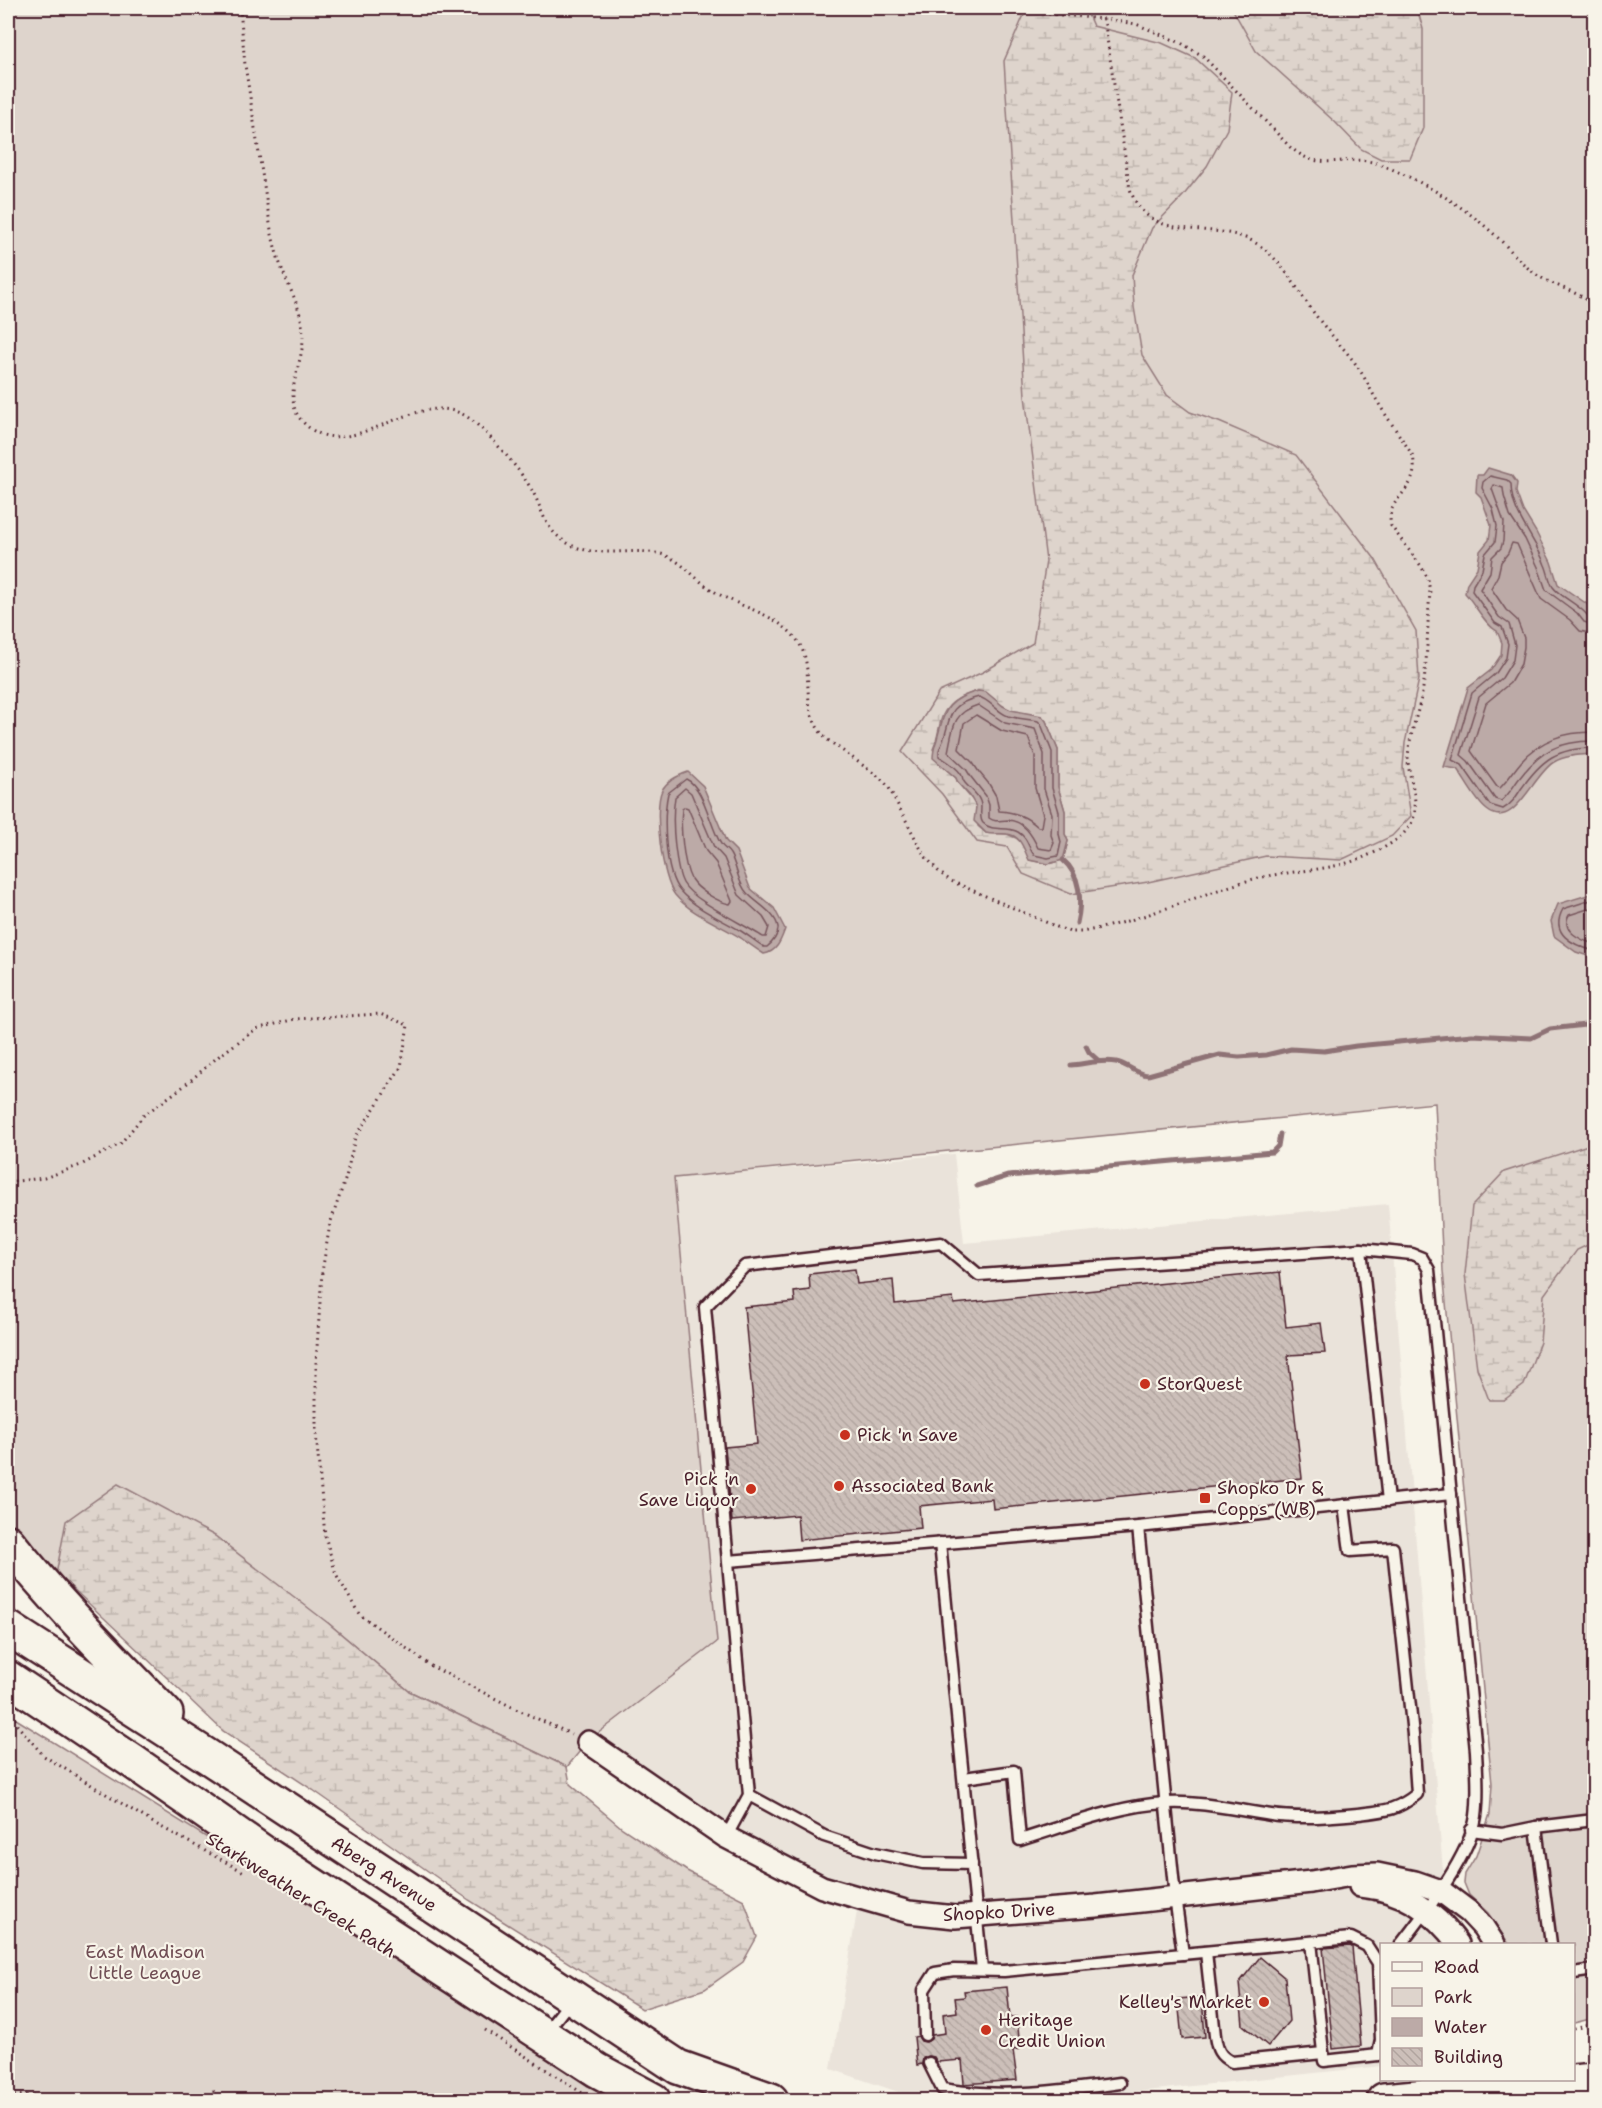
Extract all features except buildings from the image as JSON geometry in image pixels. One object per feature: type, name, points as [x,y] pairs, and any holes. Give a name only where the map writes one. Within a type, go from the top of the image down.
[{"type":"main road","points":[[8,1542],[110,1656],[207,1756]]},
{"type":"main road","name":"Aberg Avenue","points":[[8,1628],[207,1756],[678,2067],[771,2100]]},
{"type":"main road","points":[[13,1698],[264,1853],[597,2070],[653,2100]]},
{"type":"main road","points":[[1575,2062],[1594,2064]]},
{"type":"main road","points":[[1384,2100],[1594,2080]]},
{"type":"street","name":"Shopko Drive","points":[[588,1742],[726,1837],[822,1887],[909,1912],[955,1917],[1096,1906],[1311,1882],[1352,1875],[1377,1874],[1415,1882],[1441,1891],[1469,1912],[1493,1943]]},
{"type":"street","name":"Shopko Drive","points":[[1311,1882],[1377,1888],[1412,1900],[1431,1914],[1457,1943]]},
{"type":"lane","points":[[726,1837],[749,1795],[705,1307],[745,1266],[941,1243],[979,1275],[1361,1250],[1412,1254],[1422,1258],[1429,1270],[1478,1791],[1476,1818],[1466,1844],[1441,1891],[1402,1943]]},
{"type":"lane","points":[[1361,1250],[1388,1501]]},
{"type":"lane","points":[[728,1561],[1138,1527],[1451,1494]]},
{"type":"lane","points":[[964,1778],[1014,1771],[1020,1840],[1120,1810],[1166,1803],[1220,1805],[1272,1815],[1322,1818],[1401,1807],[1417,1794],[1393,1548],[1350,1551],[1344,1505]]},
{"type":"lane","points":[[1138,1527],[1175,1897],[1183,1954]]},
{"type":"lane","points":[[940,1543],[982,1970]]},
{"type":"lane","points":[[749,1795],[824,1836],[875,1853],[923,1863],[972,1864]]},
{"type":"lane","points":[[1471,1830],[1502,1834],[1536,1827],[1594,1820]]},
{"type":"lane","points":[[1536,1827],[1551,1943]]},
{"type":"lane","points":[[925,2035],[924,1990],[935,1973],[954,1970],[1023,1969],[1351,1938],[1367,1946],[1380,1961]]},
{"type":"lane","points":[[1311,1942],[1324,2061],[1377,2055],[1380,2044]]},
{"type":"lane","points":[[1206,1952],[1217,2049],[1223,2058],[1232,2062],[1323,2053]]},
{"type":"lane","points":[[1575,1973],[1594,1970]]},
{"type":"lane","points":[[544,2035],[573,1998]]},
{"type":"lane","points":[[929,2063],[942,2089],[967,2093],[1017,2093],[1120,2083]]},
{"type":"path","points":[[240,8],[245,65],[271,230],[276,253],[294,292],[300,314],[303,337],[292,402],[296,414],[303,422],[316,431],[343,437],[357,435],[422,410],[441,408],[464,415],[479,426],[523,476],[533,492],[543,519],[562,540],[575,547],[604,553],[662,555],[675,560],[711,589],[781,624],[792,633],[805,653],[808,708],[818,730],[825,738],[888,786],[924,855],[940,873],[951,881],[1070,932],[1081,932],[1176,906],[1251,880],[1346,864],[1398,838],[1408,829],[1414,818],[1409,753],[1412,727],[1423,689],[1430,592],[1428,579],[1390,526],[1391,507],[1409,488],[1414,476],[1416,467],[1413,456],[1342,346],[1318,320],[1274,258],[1263,248],[1251,240],[1236,236],[1164,224],[1143,213],[1135,203],[1130,189],[1104,19]]},
{"type":"path","points":[[1007,8],[1136,24],[1160,33],[1203,56],[1302,157],[1318,162],[1356,159],[1379,164],[1410,177],[1454,201],[1497,237],[1534,273],[1552,284],[1574,292],[1594,306]]},
{"type":"path","points":[[8,1182],[44,1178],[81,1165],[120,1144],[144,1115],[256,1029],[295,1019],[380,1014],[408,1025],[401,1067],[355,1138],[346,1177],[330,1224],[322,1272],[316,1363],[316,1433],[325,1536],[336,1574],[359,1614],[430,1666],[588,1742]]},
{"type":"path","points":[[8,1724],[13,1698]]},
{"type":"path","name":"Starkweather Creek Path","points":[[13,1698],[17,1725],[44,1755],[152,1822],[247,1874]]},
{"type":"path","points":[[1575,2029],[1594,2024]]},
{"type":"path","points":[[485,2030],[593,2100]]},
{"type":"path","points":[[205,2100],[213,2091],[225,2100]]},
{"type":"path","points":[[8,2095],[34,2095],[56,2100]]},
{"type":"shaded area","points":[[954,1154],[964,1243],[1388,1204],[1449,1943],[1380,1943],[1380,2066],[1061,2100],[922,2100],[831,2069],[859,1899],[822,1887],[588,1742],[717,1642],[673,1178]]},
{"type":"green space","points":[[8,8],[1594,8],[1594,2018],[1575,2023],[1575,1943],[1508,1943],[1488,1913],[1469,1895],[1464,1883],[1465,1874],[1476,1856],[1490,1814],[1492,1784],[1443,1271],[1435,1103],[674,1178],[717,1642],[588,1741],[567,1767],[409,1691],[328,1623],[56,1575],[8,1522]]},
{"type":"green space","points":[[1027,8],[1085,8],[1093,26],[1162,43],[1195,58],[1232,92],[1227,129],[1207,166],[1183,196],[1152,228],[1132,275],[1134,307],[1142,355],[1167,395],[1190,412],[1296,455],[1375,559],[1416,631],[1419,679],[1405,743],[1403,767],[1411,816],[1392,836],[1341,860],[1266,856],[1148,882],[1071,894],[1023,874],[1007,847],[977,842],[942,794],[902,752],[939,692],[983,672],[1033,643],[1046,561],[1025,396],[1004,61]],"holes":[[[978,691],[1010,710],[1046,721],[1058,750],[1058,787],[1065,811],[1065,834],[1068,841],[1063,860],[1048,864],[1030,860],[1022,843],[1016,838],[1007,834],[986,833],[978,826],[975,803],[956,778],[940,764],[933,749],[943,714],[961,697]]]},
{"type":"green space","points":[[1232,8],[1417,8],[1423,29],[1423,128],[1410,159],[1381,159],[1361,149],[1335,122],[1256,51]]},
{"type":"green space","points":[[1594,1143],[1594,1242],[1577,1250],[1544,1295],[1540,1342],[1524,1385],[1504,1400],[1489,1400],[1477,1368],[1465,1274],[1472,1206],[1504,1172]]},
{"type":"green space","points":[[118,1484],[215,1536],[328,1623],[409,1691],[567,1767],[570,1784],[622,1828],[687,1871],[744,1900],[757,1937],[743,1962],[705,1989],[642,2009],[469,1900],[313,1790],[223,1731],[64,1580],[56,1575],[66,1521]]},
{"type":"green space","name":"East Madison Little League","points":[[8,1714],[629,2100],[8,2100]]},
{"type":"water","points":[[1488,468],[1511,475],[1517,483],[1516,492],[1523,511],[1551,562],[1558,584],[1587,604],[1594,616],[1594,754],[1569,757],[1554,762],[1546,768],[1515,808],[1497,815],[1487,810],[1479,802],[1457,769],[1444,767],[1468,688],[1491,670],[1501,655],[1502,643],[1497,631],[1485,620],[1465,593],[1467,583],[1477,568],[1480,551],[1489,540],[1491,525],[1481,497],[1476,492],[1477,475],[1483,475]]},
{"type":"water","points":[[978,691],[986,692],[1011,710],[1042,716],[1046,721],[1058,750],[1058,787],[1065,811],[1065,834],[1068,841],[1063,860],[1048,864],[1029,860],[1016,837],[986,833],[974,821],[976,807],[970,796],[956,778],[933,758],[942,721],[948,708],[959,698]]},
{"type":"water","points":[[688,772],[703,786],[726,841],[736,851],[750,888],[774,908],[785,929],[778,945],[768,953],[764,954],[698,914],[682,902],[670,887],[660,844],[659,799],[667,784]]},
{"type":"water","points":[[1594,893],[1594,958],[1576,952],[1554,936],[1551,921],[1558,904]]},
{"type":"waterway","points":[[1063,860],[1073,873],[1079,889],[1077,923]]},
{"type":"waterway","points":[[1071,1065],[1110,1061],[1148,1075],[1220,1055],[1239,1057],[1266,1055],[1291,1049],[1324,1051],[1472,1035],[1531,1038],[1550,1029],[1594,1024]]},
{"type":"waterway","points":[[1086,1046],[1099,1061]]},
{"type":"waterway","points":[[977,1186],[1008,1176],[1272,1152],[1278,1146],[1280,1134]]},
{"type":"place","name":"StorQuest","points":[[1145,1384]]},
{"type":"place","name":"Pick 'n Save","points":[[845,1435]]},
{"type":"place","name":"Associated Bank","points":[[839,1486]]},
{"type":"place","name":"Pick 'n Save Liquor","points":[[751,1489]]},
{"type":"place","name":"Shopko Dr & Copps (WB)","points":[[1205,1498]]},
{"type":"place","name":"Kelley's Market","points":[[1264,2002]]},
{"type":"place","name":"Heritage Credit Union","points":[[986,2030]]}]
